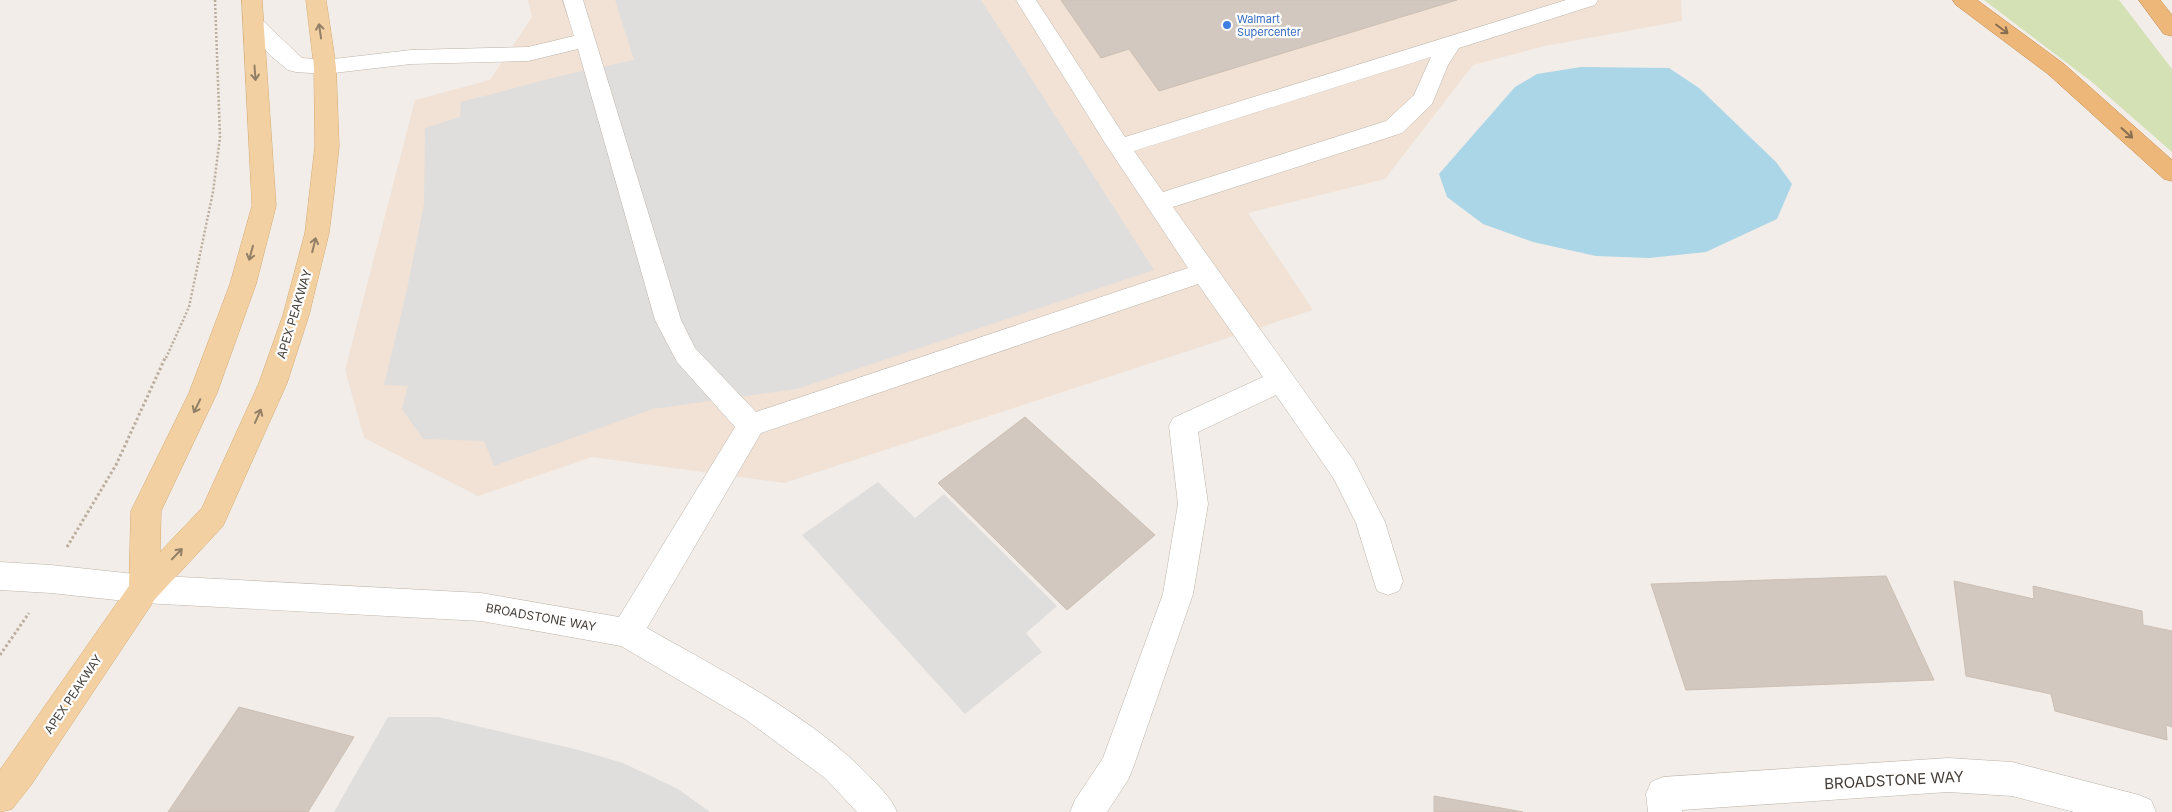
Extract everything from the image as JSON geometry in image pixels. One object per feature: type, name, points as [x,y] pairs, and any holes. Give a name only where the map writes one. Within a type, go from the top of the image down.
[{"type":"highway","points":[[1963,0],[2056,69],[2172,173]]},
{"type":"highway","points":[[2149,0],[2172,29]]},
{"type":"main road","name":"APEX PEAKWAY","points":[[0,796],[19,773],[144,589],[213,517],[273,383],[296,315],[316,233],[327,146],[325,67],[316,0]]},
{"type":"main road","points":[[144,589],[146,511],[203,393],[243,284],[264,206],[253,12]]},
{"type":"street","points":[[573,0],[668,320],[686,355],[752,425]]},
{"type":"street","points":[[1026,0],[1157,203],[1344,470],[1370,522],[1388,581]]},
{"type":"street","points":[[1120,147],[1588,0]]},
{"type":"street","points":[[253,12],[278,50],[296,65],[325,67],[411,57],[528,54],[586,40]]},
{"type":"street","points":[[1157,203],[1394,127],[1424,99],[1437,64],[1452,42]]},
{"type":"street","points":[[627,633],[674,550],[752,425],[1204,272]]},
{"type":"street","points":[[1086,812],[1116,768],[1178,594],[1193,504],[1183,426],[1281,381]]},
{"type":"street","name":"BROADSTONE WAY","points":[[0,576],[51,579],[144,589],[481,607],[627,633],[756,708],[837,766],[880,812]]},
{"type":"street","name":"BROADSTONE WAY","points":[[1665,812],[1663,794],[1948,775],[2012,780],[2139,812]]},
{"type":"path","points":[[82,520],[116,465],[188,307],[213,192],[220,137],[215,0]]},
{"type":"path","points":[[0,655],[8,646]]},
{"type":"shaded area","points":[[528,0],[1681,0],[1682,21],[1545,46],[1473,65],[1385,179],[1248,213],[1313,310],[784,483],[592,457],[478,496],[364,438],[345,370],[415,100],[490,80],[532,17]]},
{"type":"shaded area","points":[[615,0],[981,0],[1154,270],[797,389],[653,409],[494,466],[484,441],[423,439],[402,409],[408,386],[384,385],[407,289],[424,204],[425,128],[460,117],[461,102],[560,76],[634,60]]},
{"type":"shaded area","points":[[878,482],[915,518],[944,494],[1057,606],[1026,633],[1042,652],[965,714],[802,535]]},
{"type":"shaded area","points":[[388,717],[438,717],[579,750],[623,763],[678,789],[710,812],[334,812]]},
{"type":"green space","points":[[1984,0],[2119,0],[2172,69],[2172,152],[2092,82]]},
{"type":"water","points":[[1581,67],[1669,68],[1699,88],[1776,162],[1792,184],[1777,219],[1706,252],[1649,258],[1596,256],[1533,242],[1483,224],[1447,197],[1439,174],[1515,87],[1537,74]]},
{"type":"building","name":"Walmart Supercenter","points":[[1061,0],[1457,0],[1159,91],[1129,49],[1101,58]]},
{"type":"building","points":[[1025,417],[1155,535],[1067,610],[938,483]]},
{"type":"building","points":[[1886,576],[1934,680],[1686,690],[1651,584]]},
{"type":"building","points":[[1954,581],[2034,599],[2033,586],[2142,611],[2143,625],[2172,631],[2172,727],[2166,725],[2167,740],[2055,711],[2051,694],[1966,676]]},
{"type":"building","points":[[239,707],[354,737],[308,812],[168,812]]},
{"type":"building","points":[[1434,796],[1523,812],[1434,812]]},
{"type":"place","name":"Walmart Supercenter","points":[[1227,25]]}]
